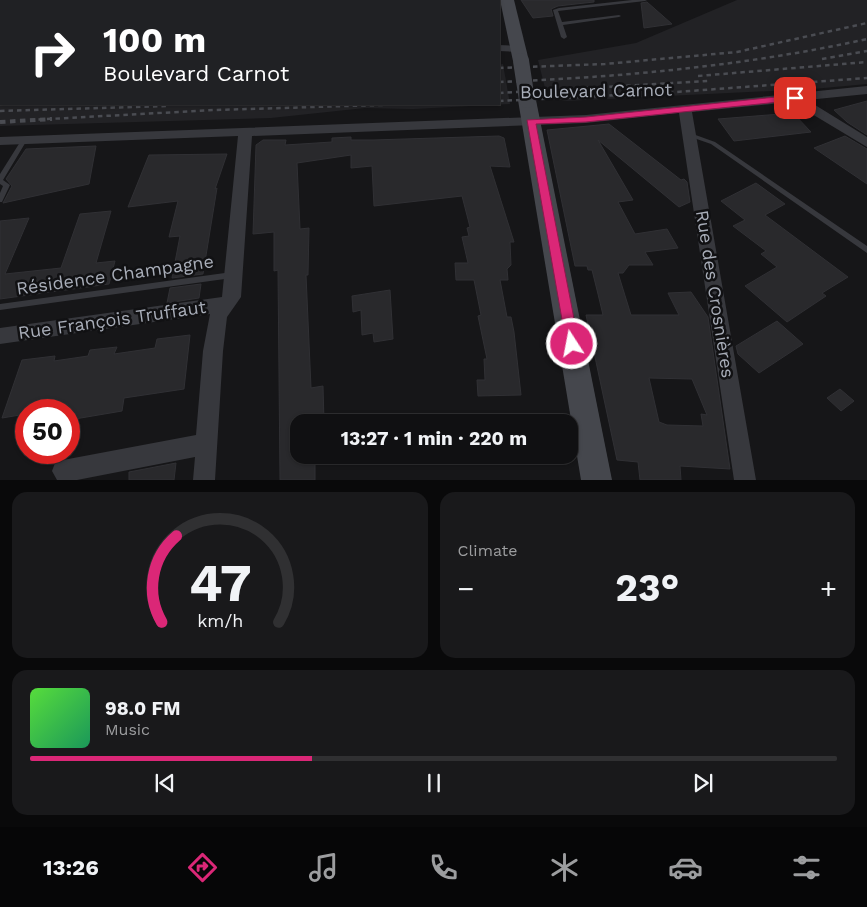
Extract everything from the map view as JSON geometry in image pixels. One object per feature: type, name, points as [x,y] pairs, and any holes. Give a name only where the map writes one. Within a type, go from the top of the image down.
[{"type":"main road","points":[[507,0],[519,55],[597,480]]},
{"type":"street","points":[[500,48],[519,55]]},
{"type":"street","name":"Boulevard Carnot","points":[[0,141],[328,130],[529,111],[586,120],[867,90]]},
{"type":"street","points":[[795,98],[867,143]]},
{"type":"street","name":"Rue des Crosnières","points":[[685,108],[745,480]]},
{"type":"street","points":[[204,480],[214,342],[218,315],[224,304],[232,297],[245,133]]},
{"type":"street","name":"Rue François Truffaut","points":[[0,336],[224,304]]},
{"type":"street","points":[[63,471],[207,444]]},
{"type":"lane","points":[[564,37],[556,10],[645,0]]},
{"type":"lane","points":[[560,24],[619,16]]},
{"type":"lane","points":[[690,136],[713,143],[867,250]]},
{"type":"lane","points":[[0,200],[7,185],[0,181],[24,140]]},
{"type":"lane","name":"Résidence Champagne","points":[[0,307],[234,274]]},
{"type":"shaded area","points":[[737,0],[867,0],[867,84],[813,89],[565,101],[547,96],[538,60],[636,43]]},
{"type":"shaded area","points":[[503,64],[510,104],[500,105],[500,65]]},
{"type":"shaded area","points":[[0,105],[491,105],[413,109],[365,108],[271,118],[0,126]]},
{"type":"building","points":[[521,0],[594,0],[594,2],[558,6],[551,9],[553,16],[533,18]]},
{"type":"building","points":[[647,2],[672,24],[644,28],[641,3]]},
{"type":"building","points":[[867,101],[867,135],[847,122],[834,110]]},
{"type":"building","points":[[793,113],[811,132],[734,141],[718,119]]},
{"type":"building","points":[[609,124],[681,180],[684,179],[687,182],[690,202],[679,207],[598,140],[633,200],[618,202],[635,234],[667,229],[678,248],[645,252],[653,265],[629,265],[623,273],[618,273],[631,315],[679,315],[668,293],[691,292],[708,317],[730,469],[680,466],[681,480],[640,480],[638,462],[617,460],[586,315],[603,315],[592,270],[588,270],[587,266],[575,266],[547,130]],"holes":[[[649,378],[692,379],[707,415],[701,414],[703,426],[667,425],[659,422]]]},
{"type":"building","points":[[499,136],[504,138],[510,167],[490,166],[514,242],[510,242],[511,265],[507,269],[508,280],[500,280],[507,317],[511,317],[514,332],[521,395],[478,396],[477,380],[485,380],[484,359],[487,359],[478,316],[481,315],[474,280],[456,280],[455,263],[468,263],[462,237],[469,236],[467,228],[470,227],[462,196],[374,206],[372,166],[351,168],[351,155],[297,163],[300,229],[309,228],[308,275],[306,275],[311,388],[323,386],[324,414],[290,414],[290,464],[315,464],[315,480],[280,480],[278,270],[274,271],[274,232],[253,234],[256,145],[263,140],[286,140],[285,145],[332,142],[332,138],[351,137],[351,140]]},
{"type":"building","points":[[845,136],[867,149],[867,184],[814,148]]},
{"type":"building","points":[[96,146],[89,184],[3,203],[12,186],[6,179],[26,149]]},
{"type":"building","points":[[227,154],[215,189],[217,188],[203,274],[172,278],[180,236],[169,237],[178,201],[128,207],[149,155]]},
{"type":"building","points":[[756,183],[785,204],[765,215],[848,277],[822,293],[826,296],[787,322],[745,286],[777,267],[761,254],[766,251],[733,226],[745,220],[721,201]]},
{"type":"building","points":[[111,211],[96,263],[115,261],[109,284],[0,299],[0,221],[29,218],[5,274],[61,268],[80,214]]},
{"type":"building","points":[[201,284],[199,298],[167,303],[170,288]]},
{"type":"building","points":[[390,290],[393,339],[374,342],[373,333],[362,335],[361,310],[353,312],[352,296]]},
{"type":"building","points":[[777,321],[803,344],[759,373],[738,354],[736,346]]},
{"type":"building","points":[[190,335],[184,389],[124,398],[122,411],[80,418],[80,399],[15,399],[15,416],[2,418],[22,360],[55,356],[54,361],[88,356],[90,350],[117,347],[114,354],[155,348],[157,339]]},
{"type":"building","points":[[840,389],[854,401],[841,411],[827,398]]},
{"type":"building","points":[[176,463],[174,480],[129,480],[129,472]]},
{"type":"railway","points":[[500,68],[605,64],[737,52],[867,23]]},
{"type":"railway","points":[[500,82],[592,77],[684,69],[775,56],[867,39]]},
{"type":"railway","points":[[822,59],[867,51]]},
{"type":"railway","points":[[698,76],[867,62]]},
{"type":"railway","points":[[500,101],[662,93],[867,78]]},
{"type":"railway","points":[[500,93],[708,81]]},
{"type":"railway","points":[[30,120],[215,110],[380,105]]},
{"type":"railway","points":[[0,111],[167,106]]},
{"type":"railway","points":[[0,122],[52,119]]},
{"type":"route","points":[[572,344],[531,122],[586,120],[685,108],[795,98]]}]
